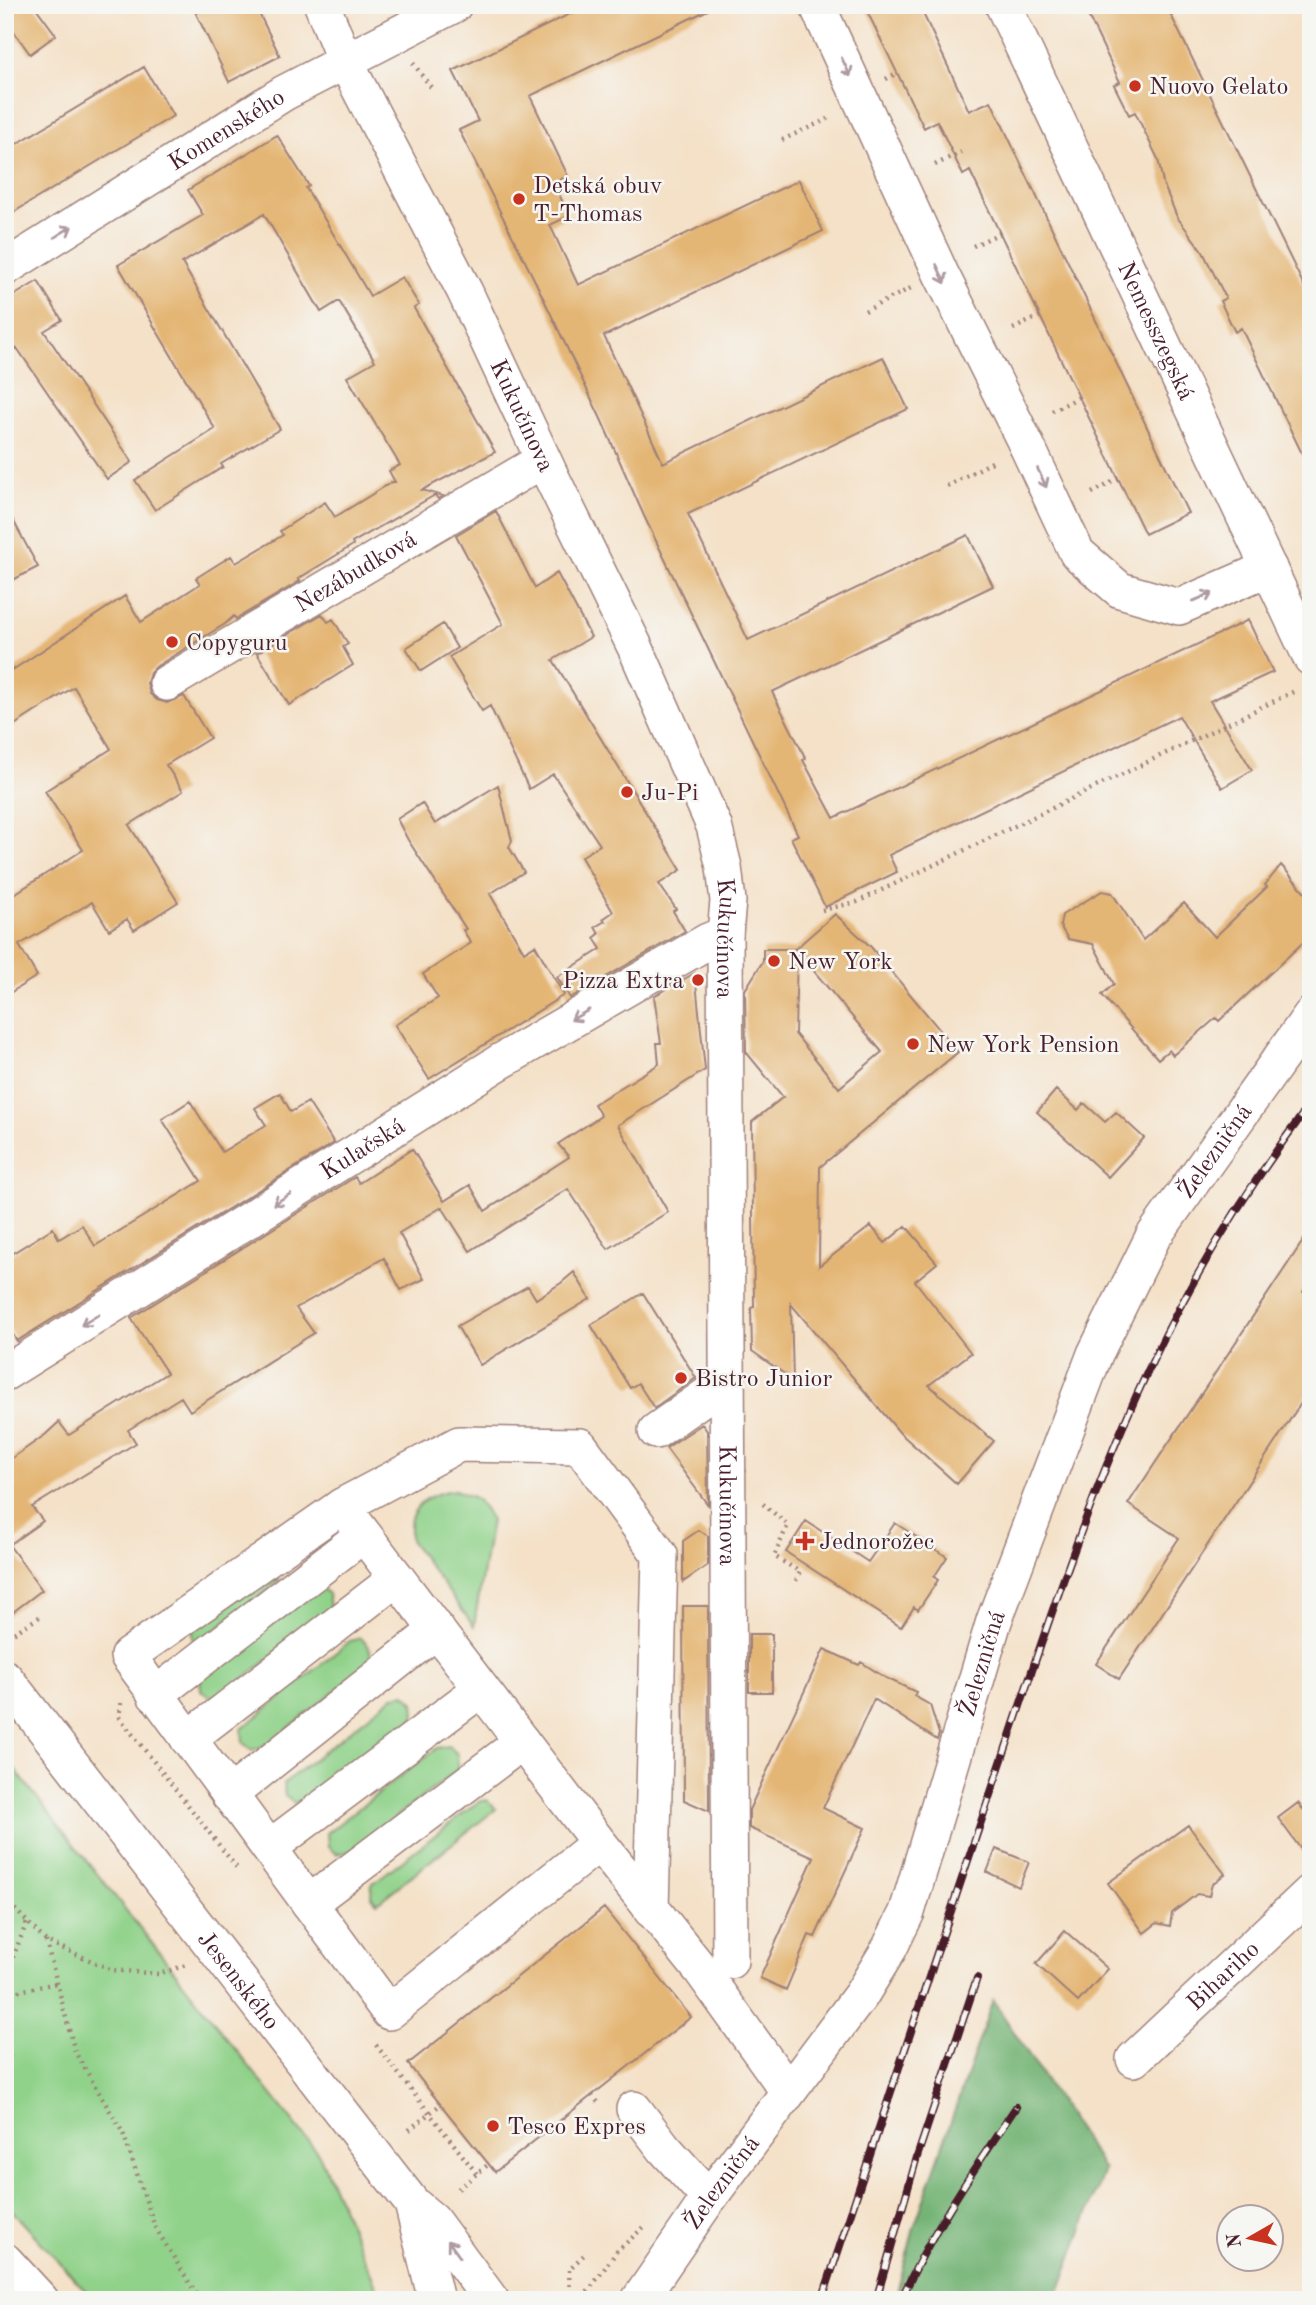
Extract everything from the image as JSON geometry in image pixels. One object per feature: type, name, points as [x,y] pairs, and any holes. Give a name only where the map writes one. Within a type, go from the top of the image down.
[{"type":"street","name":"Kukučínova","points":[[322,5],[345,61],[465,292],[543,460],[636,649],[715,826],[724,867],[728,901],[725,934],[730,1961]]},
{"type":"street","name":"Komenského","points":[[5,268],[284,93],[454,5]]},
{"type":"street","points":[[817,5],[940,274],[1026,444],[1077,553],[1120,590],[1179,607],[1269,568]]},
{"type":"street","name":"Nemesszegská","points":[[1003,5],[1269,568],[1304,674]]},
{"type":"street","name":"Nezábudková","points":[[167,683],[543,460]]},
{"type":"street","name":"Kulačská","points":[[5,1373],[498,1063],[708,941],[725,934]]},
{"type":"street","name":"Železničná","points":[[639,2300],[709,2197],[861,1995],[889,1949],[907,1912],[994,1621],[1095,1354],[1153,1237],[1311,1016]]},
{"type":"street","points":[[656,1431],[727,1381]]},
{"type":"street","points":[[599,1843],[389,2012],[128,1656],[342,1506],[459,1444],[580,1446],[660,1555],[651,1910]]},
{"type":"street","points":[[342,1506],[599,1843],[701,1970],[788,2091]]},
{"type":"street","points":[[155,1695],[363,1535]]},
{"type":"street","points":[[188,1739],[397,1578]]},
{"type":"street","points":[[229,1795],[437,1630]]},
{"type":"street","name":"Jesenského","points":[[5,1678],[412,2203],[436,2300]]},
{"type":"street","points":[[269,1848],[481,1689]]},
{"type":"street","points":[[309,1903],[522,1742]]},
{"type":"street","name":"Bihariho","points":[[1134,2059],[1311,1892]]},
{"type":"street","points":[[621,2112],[664,2148],[709,2197]]},
{"type":"street","points":[[412,2203],[432,2220],[491,2300]]},
{"type":"street","points":[[5,2261],[40,2300]]},
{"type":"path","points":[[782,140],[863,103]]},
{"type":"path","points":[[935,166],[961,152]]},
{"type":"path","points":[[974,246],[1000,233]]},
{"type":"path","points":[[865,311],[940,274]]},
{"type":"path","points":[[1013,329],[1040,316]]},
{"type":"path","points":[[1052,411],[1079,397]]},
{"type":"path","points":[[947,486],[1026,444]]},
{"type":"path","points":[[1092,493],[1118,479]]},
{"type":"path","points":[[822,910],[857,902],[1304,674]]},
{"type":"path","points":[[727,1486],[745,1490],[788,1525],[774,1556],[800,1573],[794,1585]]},
{"type":"path","points":[[13,1633],[41,1616]]},
{"type":"path","points":[[5,1899],[46,1941],[112,1970],[159,1974],[181,1967]]},
{"type":"path","points":[[5,1977],[27,1922]]},
{"type":"path","points":[[46,1941],[75,2052],[123,2133],[155,2227],[200,2300]]},
{"type":"path","points":[[5,1994],[57,1983]]},
{"type":"path","points":[[5,2035],[10,2058]]},
{"type":"path","points":[[592,2095],[621,2112]]},
{"type":"path","points":[[409,2130],[441,2104]]},
{"type":"path","points":[[430,2113],[477,2174]]},
{"type":"path","points":[[458,2189],[489,2164]]},
{"type":"path","points":[[576,2300],[590,2289],[617,2251],[653,2219]]},
{"type":"path","points":[[569,2300],[569,2269],[584,2255]]},
{"type":"green space","points":[[455,1490],[477,1499],[491,1520],[474,1626],[410,1540],[411,1518],[415,1510],[436,1494]]},
{"type":"green space","points":[[268,1572],[279,1580],[194,1646],[192,1627]]},
{"type":"green space","points":[[319,1586],[328,1594],[330,1607],[326,1613],[225,1694],[210,1697],[201,1690],[200,1677]]},
{"type":"green space","points":[[361,1638],[370,1651],[367,1666],[266,1746],[252,1750],[243,1743],[242,1729],[350,1641]]},
{"type":"green space","points":[[405,1694],[414,1702],[415,1715],[411,1722],[309,1800],[294,1803],[285,1796],[284,1783],[394,1696]]},
{"type":"green space","points":[[449,1746],[457,1754],[458,1767],[454,1773],[351,1851],[336,1854],[328,1847],[327,1833],[437,1748]]},
{"type":"green space","points":[[5,1757],[320,2156],[382,2300],[94,2300],[5,2203]]},
{"type":"green space","points":[[487,1800],[496,1809],[377,1903],[371,1896],[372,1884],[478,1802]]},
{"type":"green space","points":[[993,2000],[1104,2170],[1056,2300],[895,2300],[914,2228]]},
{"type":"building","points":[[5,5],[34,5],[56,35],[30,54],[5,19]]},
{"type":"building","points":[[192,5],[255,5],[280,56],[229,82]]},
{"type":"building","points":[[588,5],[718,5],[530,96],[568,176],[554,183],[569,216],[550,225],[578,285],[799,180],[823,231],[604,336],[663,463],[883,357],[908,409],[688,514],[748,640],[968,535],[993,586],[772,692],[806,759],[803,760],[834,818],[1248,620],[1273,672],[1210,701],[1252,770],[1222,788],[1179,716],[889,855],[897,872],[825,907],[791,838],[798,835],[644,516],[536,283],[459,130],[478,121],[453,71]]},
{"type":"building","points":[[864,5],[919,5],[969,111],[991,101],[1188,513],[1145,534],[970,171],[963,175],[937,121],[924,128]]},
{"type":"building","points":[[1083,5],[1166,5],[1311,300],[1311,472],[1241,328],[1235,332],[1220,301],[1226,298],[1203,252],[1177,217],[1163,183],[1158,159],[1135,112],[1129,115],[1114,85],[1120,82]]},
{"type":"building","points":[[144,67],[173,116],[14,212],[5,198],[5,151]]},
{"type":"building","points":[[277,135],[309,186],[306,188],[370,296],[402,277],[419,305],[414,308],[495,452],[422,490],[443,496],[438,499],[435,495],[352,543],[353,545],[298,579],[300,581],[236,619],[234,616],[150,673],[147,683],[150,694],[167,703],[184,696],[210,738],[166,765],[183,791],[129,825],[178,902],[134,930],[127,919],[109,930],[92,902],[19,945],[37,976],[5,996],[5,900],[83,850],[45,791],[111,749],[74,687],[5,731],[5,675],[125,596],[141,622],[200,584],[196,578],[231,556],[236,563],[283,535],[280,531],[325,502],[335,517],[395,482],[389,471],[400,465],[347,377],[375,361],[339,301],[321,312],[264,214],[182,263],[280,429],[221,464],[223,467],[155,510],[135,480],[215,429],[118,265],[203,215],[188,190]]},
{"type":"building","points":[[38,281],[62,320],[44,331],[132,462],[107,479],[17,348],[5,355],[5,301]]},
{"type":"building","points":[[5,505],[38,567],[5,584]]},
{"type":"building","points":[[496,511],[535,588],[557,573],[591,637],[553,660],[681,870],[659,884],[676,909],[673,911],[685,931],[570,998],[557,977],[601,949],[594,938],[599,934],[595,927],[613,912],[581,857],[600,845],[553,774],[529,789],[490,706],[482,711],[449,657],[503,624],[456,535]]},
{"type":"building","points":[[322,614],[328,622],[333,619],[348,644],[343,647],[353,665],[289,705],[257,653]]},
{"type":"building","points":[[443,624],[457,648],[421,671],[406,648]]},
{"type":"building","points":[[498,785],[512,841],[509,847],[524,872],[490,894],[524,952],[535,945],[564,995],[429,1079],[395,1025],[438,998],[423,974],[471,943],[463,930],[466,929],[397,819],[422,803],[435,824]]},
{"type":"building","points":[[1281,865],[1311,899],[1311,935],[1219,1021],[1216,1018],[1173,1055],[1169,1050],[1158,1059],[1102,995],[1114,984],[1093,944],[1068,939],[1060,926],[1062,915],[1102,891],[1112,893],[1143,940],[1184,903],[1215,937],[1267,887],[1265,885]]},
{"type":"building","points":[[835,914],[871,947],[958,1052],[820,1167],[819,1266],[871,1226],[885,1243],[906,1226],[937,1263],[915,1281],[971,1353],[929,1385],[994,1441],[957,1484],[900,1433],[791,1304],[793,1380],[752,1351],[752,1122],[783,1097],[746,1052],[745,990],[763,961],[763,949],[795,949]],"holes":[[[797,951],[882,1052],[839,1088],[795,1034]]]},
{"type":"building","points":[[695,973],[705,1070],[618,1125],[668,1212],[608,1249],[568,1189],[470,1251],[442,1207],[399,1233],[424,1279],[401,1290],[384,1258],[296,1308],[314,1333],[190,1411],[181,1397],[128,1430],[136,1443],[32,1507],[43,1521],[9,1545],[42,1590],[5,1618],[5,1463],[59,1422],[69,1435],[167,1373],[131,1318],[355,1177],[359,1183],[412,1149],[444,1201],[470,1185],[485,1211],[569,1157],[558,1144],[601,1116],[594,1104],[659,1064],[657,1043],[661,1043],[654,996]]},
{"type":"building","points":[[1056,1090],[1078,1110],[1084,1103],[1105,1122],[1116,1112],[1144,1138],[1108,1177],[1037,1112]]},
{"type":"building","points":[[280,1093],[291,1112],[308,1102],[334,1143],[17,1341],[5,1322],[5,1258],[53,1228],[59,1239],[82,1225],[95,1246],[201,1181],[162,1119],[190,1101],[222,1152],[266,1125],[255,1108]]},
{"type":"building","points":[[1311,1229],[1311,1279],[1303,1292],[1311,1297],[1311,1388],[1119,1679],[1096,1664],[1179,1538],[1128,1504]]},
{"type":"building","points":[[574,1272],[590,1299],[480,1365],[457,1326],[528,1286],[536,1299]]},
{"type":"building","points":[[643,1293],[696,1378],[654,1408],[638,1383],[630,1388],[591,1325]]},
{"type":"building","points":[[702,1424],[707,1431],[708,1505],[666,1448]]},
{"type":"building","points":[[806,1521],[868,1562],[895,1523],[947,1557],[934,1577],[938,1580],[918,1610],[914,1607],[901,1627],[786,1552]]},
{"type":"building","points":[[699,1530],[708,1536],[708,1565],[683,1582],[683,1541]]},
{"type":"building","points":[[683,1606],[708,1606],[709,1811],[684,1800]]},
{"type":"building","points":[[749,1634],[772,1634],[772,1692],[749,1692]]},
{"type":"building","points":[[824,1649],[859,1665],[861,1662],[916,1692],[914,1696],[930,1705],[939,1734],[937,1740],[874,1699],[823,1808],[865,1828],[815,1937],[809,1935],[786,1990],[760,1978],[814,1857],[749,1828],[749,1810]]},
{"type":"building","points":[[1298,1803],[1311,1819],[1311,1863],[1278,1818]]},
{"type":"building","points":[[1188,1825],[1225,1874],[1212,1884],[1209,1896],[1197,1894],[1172,1913],[1170,1926],[1157,1923],[1144,1933],[1108,1883]]},
{"type":"building","points":[[996,1849],[1029,1862],[1019,1887],[987,1872]]},
{"type":"building","points":[[604,1908],[691,2017],[495,2172],[408,2064]]},
{"type":"building","points":[[1065,1931],[1108,1969],[1078,2002],[1036,1964]]},
{"type":"railway","points":[[822,2300],[1067,1569],[1108,1462],[1154,1358],[1188,1291],[1246,1195],[1311,1103]]},
{"type":"railway","points":[[876,2300],[917,2157],[977,1978]]},
{"type":"railway","points":[[901,2300],[940,2225],[1016,2107]]},
{"type":"place","name":"Nuovo Gelato","points":[[1135,86]]},
{"type":"place","name":"Detská obuv T-Thomas","points":[[519,199]]},
{"type":"place","name":"Copyguru","points":[[172,642]]},
{"type":"place","name":"Ju-Pi","points":[[627,792]]},
{"type":"place","name":"New York","points":[[774,961]]},
{"type":"place","name":"Pizza Extra","points":[[698,980]]},
{"type":"place","name":"New York Pension","points":[[913,1044]]},
{"type":"place","name":"Bistro Junior","points":[[681,1378]]},
{"type":"place","name":"Jednorožec","points":[[805,1541]]},
{"type":"place","name":"Tesco Expres","points":[[493,2126]]}]
